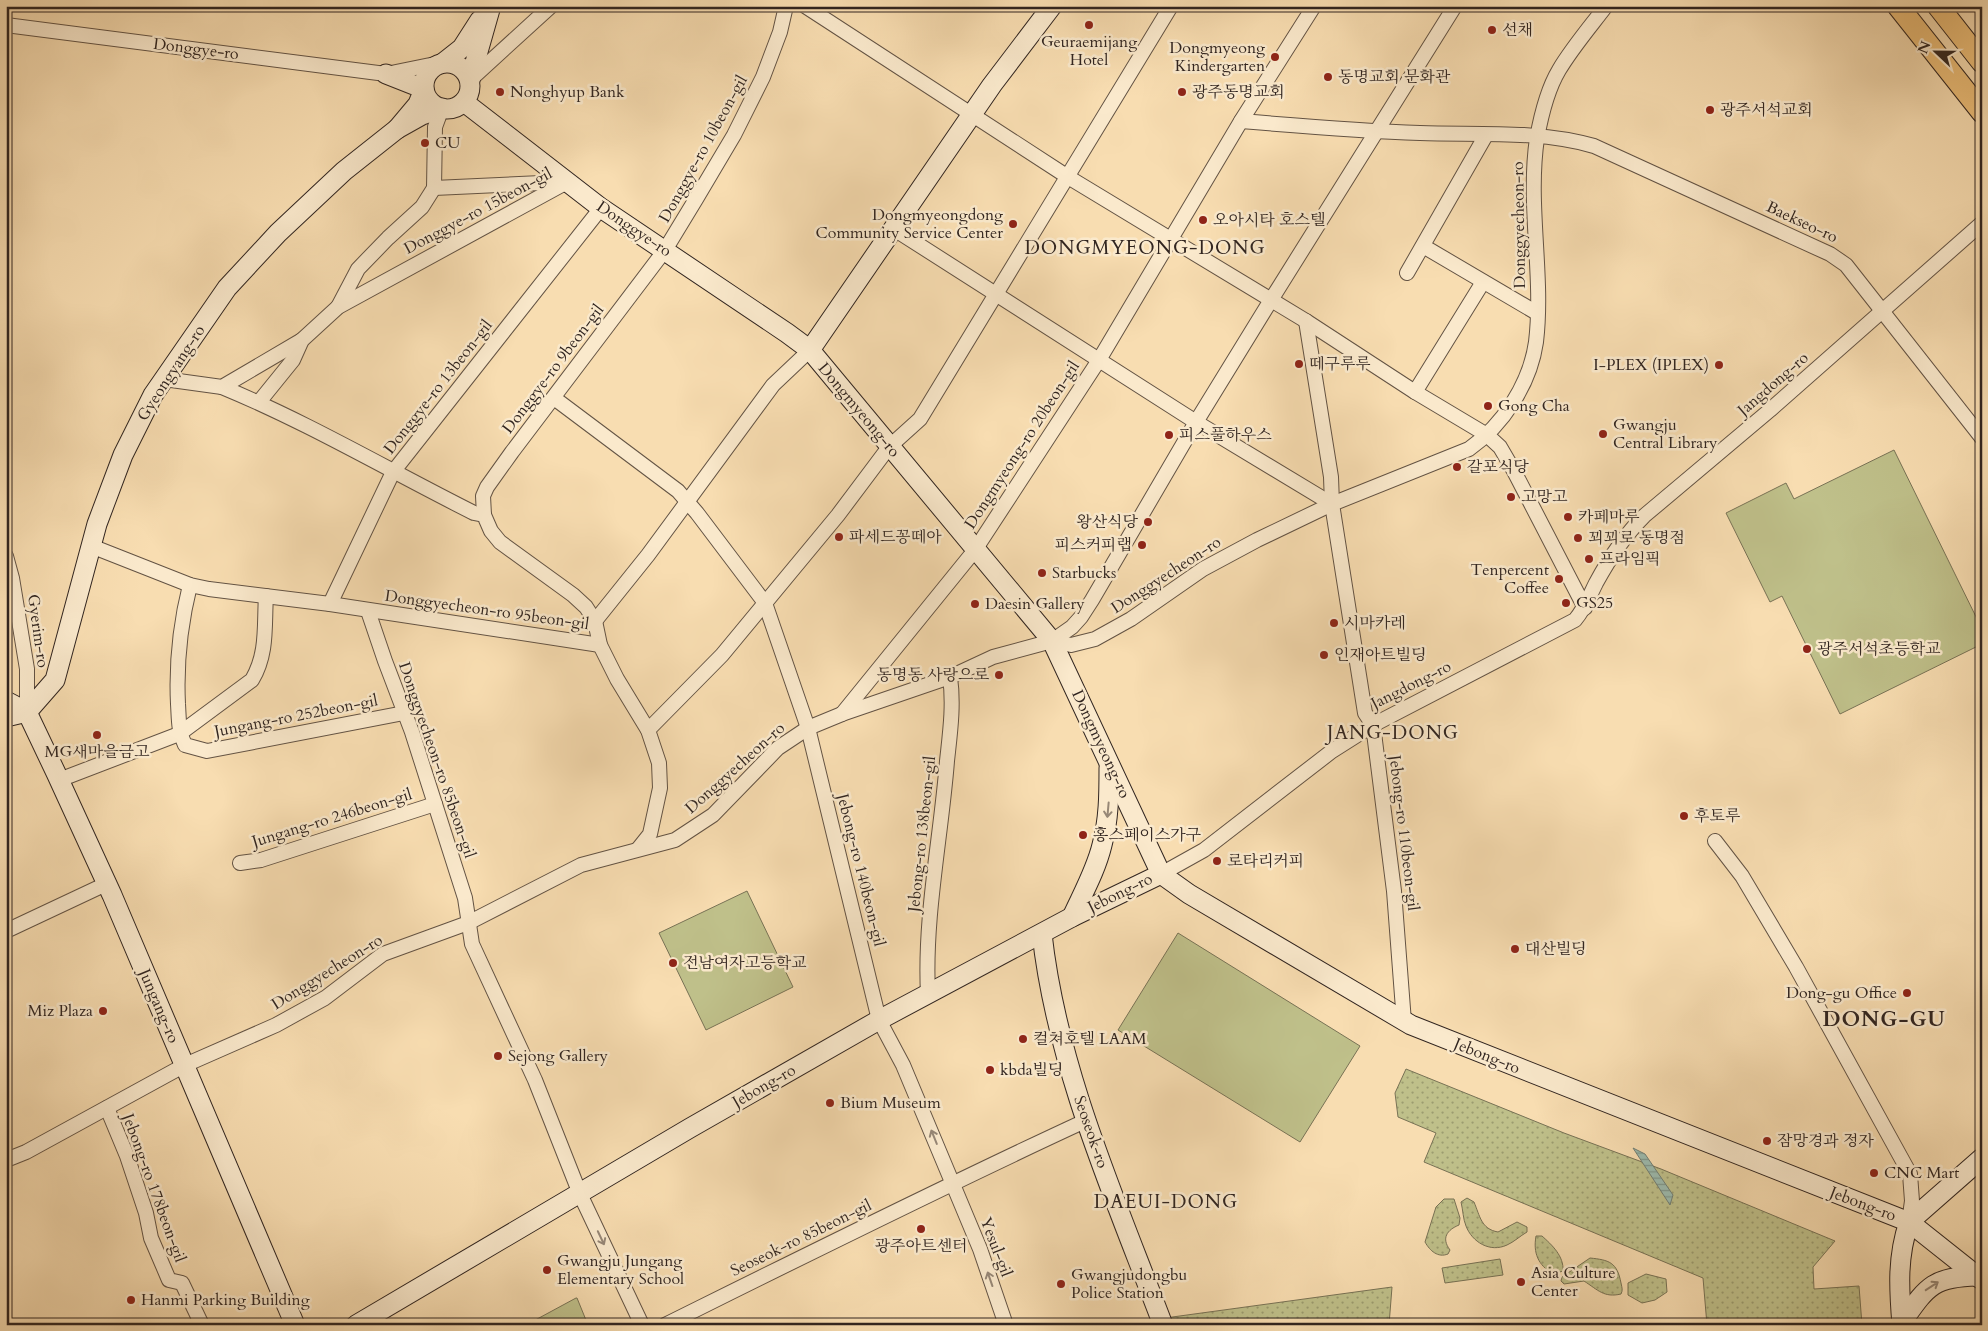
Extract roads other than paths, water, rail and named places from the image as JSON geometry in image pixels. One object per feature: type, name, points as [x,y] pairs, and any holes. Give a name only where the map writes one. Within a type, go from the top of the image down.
[{"type":"main road","points":[[1898,6],[1982,112]]},
{"type":"main road","points":[[1938,6],[1982,62]]},
{"type":"street","points":[[397,129],[416,108],[424,89],[426,76],[434,66],[442,63],[462,48],[489,6]]},
{"type":"street","points":[[397,129],[422,115],[442,108],[456,107],[464,102],[470,92],[470,80],[489,6]]},
{"type":"street","points":[[470,80],[551,6]]},
{"type":"street","name":"Donggye-ro 10beon-gil","points":[[665,250],[734,135],[763,77],[780,32],[786,6]]},
{"type":"street","points":[[805,6],[1068,177],[1172,238],[1306,321],[1415,392],[1487,435],[1500,447],[1514,471],[1586,608]]},
{"type":"street","name":"Dongmyeong-ro","points":[[1052,6],[992,85],[810,350],[1052,641],[1161,874]]},
{"type":"street","points":[[648,730],[722,655],[838,514],[889,447],[920,419],[1171,6]]},
{"type":"street","name":"Dongmyeong-ro 20beon-gil","points":[[976,550],[1099,360],[1241,122],[1314,6]]},
{"type":"street","points":[[1052,641],[1066,632],[1081,617],[1196,422],[1455,6]]},
{"type":"street","name":"Donggyecheon-ro","points":[[6,1160],[26,1152],[185,1065],[276,1025],[298,1013],[325,998],[383,954],[468,923],[581,865],[675,840],[713,815],[778,748],[808,728],[842,714],[950,677],[993,656],[1052,641],[1071,645],[1095,639],[1131,619],[1222,558],[1332,504],[1469,449],[1487,435],[1502,419],[1520,390],[1531,363],[1536,343],[1537,313],[1534,195],[1537,136],[1548,96],[1558,71],[1606,6]]},
{"type":"street","name":"Donggye-ro","points":[[6,25],[386,74],[442,63]]},
{"type":"street","points":[[442,63],[457,64],[470,80]]},
{"type":"street","points":[[386,74],[424,89],[430,101],[442,108]]},
{"type":"street","name":"Donggye-ro","points":[[464,102],[601,208],[787,332],[810,350]]},
{"type":"street","points":[[434,188],[435,127],[442,108]]},
{"type":"street","points":[[1241,122],[1378,132],[1537,136]]},
{"type":"street","name":"Gyeongyang-ro","points":[[27,712],[55,680],[80,595],[91,546],[107,495],[123,455],[144,412],[164,378],[227,288],[278,232],[344,171],[397,129]]},
{"type":"street","points":[[1407,273],[1486,135]]},
{"type":"street","name":"Baekseo-ro","points":[[1537,136],[1569,139],[1594,146],[1830,254],[1846,265],[1855,275],[1982,438]]},
{"type":"street","name":"Donggye-ro 15beon-gil","points":[[338,307],[358,269],[422,207],[434,188],[567,182]]},
{"type":"street","name":"Donggye-ro 15beon-gil","points":[[259,402],[293,360],[302,340],[338,307],[567,182]]},
{"type":"street","name":"Donggye-ro 13beon-gil","points":[[330,604],[393,472],[601,208]]},
{"type":"street","name":"Jangdong-ro","points":[[1161,874],[1204,850],[1332,750],[1373,725],[1575,620],[1586,608],[1596,583],[1629,532],[1644,516],[1770,410],[1982,223]]},
{"type":"street","name":"Dongmyeong-ro 20beon-gil","points":[[894,229],[1099,360]]},
{"type":"street","name":"Donggyecheon-ro","points":[[1422,246],[1537,313]]},
{"type":"street","name":"Donggye-ro 9beon-gil","points":[[484,515],[483,496],[487,487],[665,250]]},
{"type":"street","points":[[1415,392],[1483,282]]},
{"type":"street","points":[[1306,321],[1331,477],[1332,504]]},
{"type":"street","points":[[222,387],[302,340]]},
{"type":"street","points":[[595,621],[648,555],[773,385],[810,350]]},
{"type":"street","points":[[1099,360],[1196,422],[1332,504]]},
{"type":"street","points":[[164,378],[222,387],[259,402],[474,513],[484,515],[491,531],[500,542],[573,595],[586,607],[595,621],[600,644]]},
{"type":"street","name":"Jebong-ro 140beon-gil","points":[[554,398],[678,491],[688,501],[765,603],[808,728],[879,1020]]},
{"type":"street","name":"Jebong-ro 110beon-gil","points":[[1332,504],[1366,713],[1373,725],[1394,891],[1404,1022]]},
{"type":"street","name":"Donggyecheon-ro 95beon-gil","points":[[91,546],[190,585],[600,644],[617,679],[648,730],[659,764],[660,788],[650,834],[638,850]]},
{"type":"street","points":[[842,714],[976,550]]},
{"type":"street","name":"Gyerim-ro","points":[[6,556],[14,587],[27,669],[27,712]]},
{"type":"street","points":[[179,734],[176,677],[178,644],[190,585]]},
{"type":"street","points":[[59,780],[179,734],[252,680],[259,668],[265,642],[266,596]]},
{"type":"street","name":"Donggyecheon-ro 85beon-gil","points":[[368,610],[435,804],[465,898],[472,944],[535,1080],[580,1194],[642,1325]]},
{"type":"street","name":"Jebong-ro 138beon-gil","points":[[928,994],[927,948],[953,698],[950,677]]},
{"type":"street","points":[[6,702],[27,712]]},
{"type":"street","points":[[6,717],[27,712]]},
{"type":"street","name":"Jungang-ro","points":[[27,712],[106,884],[295,1325]]},
{"type":"street","name":"Jungang-ro 252beon-gil","points":[[179,734],[185,745],[206,751],[404,713]]},
{"type":"street","points":[[1072,917],[1090,879],[1102,846],[1108,809],[1109,762]]},
{"type":"street","name":"Jungang-ro 246beon-gil","points":[[240,863],[261,860],[435,804]]},
{"type":"street","points":[[1715,841],[1742,876],[1796,967],[1910,1174],[1912,1201],[1900,1258],[1902,1323]]},
{"type":"street","name":"Jebong-ro","points":[[356,1325],[690,1128],[879,1020],[1072,917],[1161,874],[1189,894],[1404,1022],[1909,1222],[1980,1278]]},
{"type":"street","points":[[6,931],[106,884]]},
{"type":"street","name":"Seoseok-ro","points":[[1042,934],[1046,968],[1054,1006],[1085,1121],[1163,1325]]},
{"type":"street","points":[[879,1020],[903,1065],[952,1182]]},
{"type":"street","name":"Jebong-ro 178beon-gil","points":[[107,1108],[146,1213],[151,1238],[169,1280],[182,1283],[202,1325]]},
{"type":"street","name":"Seoseok-ro 85beon-gil","points":[[665,1325],[874,1223],[952,1182],[1085,1121]]},
{"type":"street","points":[[1909,1222],[1982,1158]]},
{"type":"street","name":"Yesul-gil","points":[[952,1182],[980,1250],[1006,1325]]},
{"type":"street","points":[[1902,1323],[1919,1298],[1931,1286],[1957,1276],[1980,1278]]},
{"type":"place","name":"Geuraemijang Hotel","points":[[1089,25]]},
{"type":"place","name":"선채","points":[[1492,30]]},
{"type":"place","name":"Dongmyeong Kindergarten","points":[[1275,57]]},
{"type":"place","name":"동명교회 문화관","points":[[1328,77]]},
{"type":"place","name":"Nonghyup Bank","points":[[500,92]]},
{"type":"place","name":"광주동명교회","points":[[1182,92]]},
{"type":"place","name":"광주서석교회","points":[[1710,110]]},
{"type":"place","name":"CU","points":[[425,143]]},
{"type":"place","name":"오아시타 호스텔","points":[[1203,220]]},
{"type":"place","name":"Dongmyeongdong Community Service Center","points":[[1013,224]]},
{"type":"place","name":"떼구루루","points":[[1299,364]]},
{"type":"place","name":"I-PLEX (IPLEX)","points":[[1719,365]]},
{"type":"place","name":"Gong Cha","points":[[1488,406]]},
{"type":"place","name":"Gwangju Central Library","points":[[1603,434]]},
{"type":"place","name":"피스풀하우스","points":[[1169,435]]},
{"type":"place","name":"갈포식당","points":[[1457,467]]},
{"type":"place","name":"고망고","points":[[1511,497]]},
{"type":"place","name":"카페마루","points":[[1568,517]]},
{"type":"place","name":"왕산식당","points":[[1148,522]]},
{"type":"place","name":"파세드꽁떼아","points":[[839,537]]},
{"type":"place","name":"꾀꾀로 동명점","points":[[1578,538]]},
{"type":"place","name":"피스커피랩","points":[[1142,545]]},
{"type":"place","name":"프라임픽","points":[[1589,559]]},
{"type":"place","name":"Starbucks","points":[[1042,573]]},
{"type":"place","name":"Tenpercent Coffee","points":[[1559,579]]},
{"type":"place","name":"GS25","points":[[1566,603]]},
{"type":"place","name":"Daesin Gallery","points":[[975,604]]},
{"type":"place","name":"시마카레","points":[[1334,623]]},
{"type":"place","name":"광주서석초등학교","points":[[1807,649]]},
{"type":"place","name":"인재아트빌딩","points":[[1324,655]]},
{"type":"place","name":"동명동 사랑으로","points":[[999,675]]},
{"type":"place","name":"MG새마을금고","points":[[97,735]]},
{"type":"place","name":"후토루","points":[[1684,816]]},
{"type":"place","name":"홍스페이스가구","points":[[1083,835]]},
{"type":"place","name":"로타리커피","points":[[1217,861]]},
{"type":"place","name":"대산빌딩","points":[[1515,949]]},
{"type":"place","name":"전남여자고등학교","points":[[673,963]]},
{"type":"place","name":"Dong-gu Office","points":[[1907,993]]},
{"type":"place","name":"Miz Plaza","points":[[103,1011]]},
{"type":"place","name":"컬쳐호텔 LAAM","points":[[1023,1039]]},
{"type":"place","name":"Sejong Gallery","points":[[498,1056]]},
{"type":"place","name":"kbda빌딩","points":[[990,1070]]},
{"type":"place","name":"Bium Museum","points":[[830,1103]]},
{"type":"place","name":"잠망경과 정자","points":[[1767,1141]]},
{"type":"place","name":"CNC Mart","points":[[1874,1173]]},
{"type":"place","name":"광주아트센터","points":[[921,1229]]},
{"type":"place","name":"Gwangju Jungang Elementary School","points":[[547,1270]]},
{"type":"place","name":"Asia Culture Center","points":[[1521,1282]]},
{"type":"place","name":"Gwangjudongbu Police Station","points":[[1061,1284]]},
{"type":"place","name":"Hanmi Parking Building","points":[[131,1300]]},
{"type":"district","name":"DONGMYEONG-DONG","points":[[1145,248]]},
{"type":"district","name":"JANG-DONG","points":[[1393,733]]},
{"type":"district","name":"DONG-GU","points":[[1884,1019]]},
{"type":"district","name":"DAEUI-DONG","points":[[1166,1202]]}]
